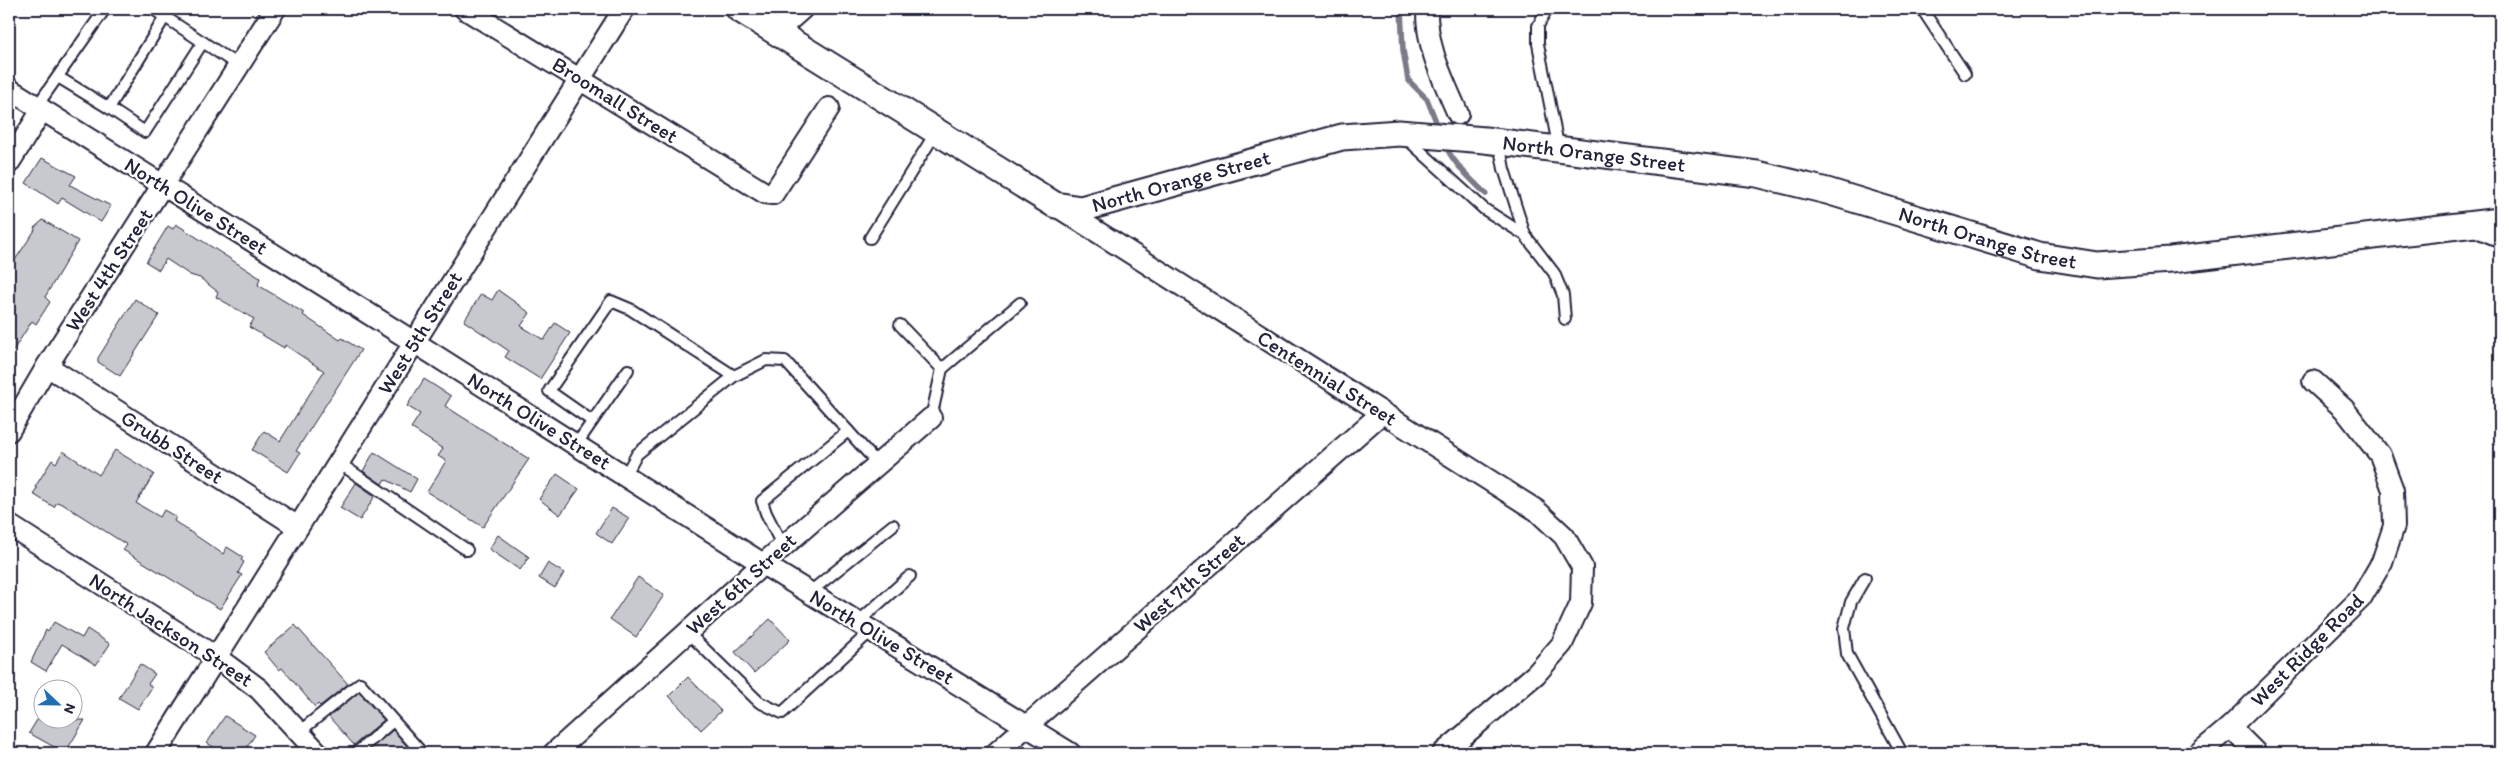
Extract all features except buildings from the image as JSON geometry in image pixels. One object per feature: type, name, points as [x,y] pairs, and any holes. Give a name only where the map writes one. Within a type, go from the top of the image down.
[{"type":"street","name":"West 4th Street","points":[[9,430],[47,366],[275,9]]},
{"type":"street","name":"Broomall Street","points":[[465,9],[581,78],[765,193],[772,194],[830,108]]},
{"type":"street","name":"West 5th Street","points":[[156,753],[624,9]]},
{"type":"street","name":"North Orange Street","points":[[738,9],[1055,205],[1081,209],[1342,137],[1399,133],[1499,142],[1559,151],[1757,174],[1836,194],[2040,256],[2097,264],[2171,260],[2500,221]]},
{"type":"street","points":[[776,32],[802,9]]},
{"type":"street","points":[[1427,9],[1426,26],[1432,52],[1458,114]]},
{"type":"street","name":"North Olive Street","points":[[9,89],[414,342],[763,564],[1028,725],[1070,753]]},
{"type":"street","points":[[9,163],[40,108]]},
{"type":"street","name":"Centennial Street","points":[[1055,205],[1536,510],[1564,536],[1582,567],[1581,603],[1562,644],[1536,674],[1443,753]]},
{"type":"street","name":"Grubb Street","points":[[47,366],[298,527]]},
{"type":"street","name":"West Ridge Road","points":[[2199,753],[2230,727],[2362,598],[2382,562],[2394,526],[2393,490],[2380,455],[2344,409],[2313,381]]},
{"type":"street","name":"West 7th Street","points":[[996,753],[1382,413]]},
{"type":"street","name":"West 6th Street","points":[[565,750],[687,632],[931,418]]},
{"type":"street","name":"North Jackson Street","points":[[9,525],[216,657],[259,688],[318,753]]},
{"type":"street","points":[[2230,727],[2256,753]]},
{"type":"lane","points":[[40,108],[58,77],[106,9]]},
{"type":"lane","points":[[153,9],[239,66]]},
{"type":"lane","points":[[1546,9],[1538,26],[1538,44],[1559,151]]},
{"type":"lane","points":[[1922,9],[1965,74]]},
{"type":"lane","points":[[110,108],[165,17]]},
{"type":"lane","points":[[58,77],[110,108],[145,132],[203,42]]},
{"type":"lane","points":[[870,238],[937,132]]},
{"type":"lane","points":[[1399,133],[1484,209],[1525,235]]},
{"type":"lane","points":[[1499,142],[1504,169],[1525,235],[1554,274],[1563,295],[1565,319]]},
{"type":"lane","points":[[2462,226],[2500,242]]},
{"type":"lane","points":[[592,421],[549,391],[611,300],[630,309],[734,376]]},
{"type":"lane","points":[[931,418],[942,369],[1020,303]]},
{"type":"lane","points":[[900,325],[942,369]]},
{"type":"lane","points":[[625,476],[637,454],[734,376],[766,360],[785,361],[878,464]]},
{"type":"lane","points":[[576,445],[628,370]]},
{"type":"lane","points":[[783,547],[762,501],[848,431]]},
{"type":"lane","points":[[339,463],[467,550]]},
{"type":"lane","points":[[810,592],[893,525]]},
{"type":"lane","points":[[687,632],[759,702],[782,713],[910,576]]},
{"type":"lane","points":[[1865,578],[1851,602],[1844,628],[1847,654],[1902,753]]},
{"type":"lane","points":[[299,732],[360,684],[422,753]]},
{"type":"lane","points":[[356,753],[393,721]]},
{"type":"waterway","points":[[1401,9],[1403,50],[1408,80],[1427,99],[1439,129]]},
{"type":"waterway","points":[[1444,142],[1457,164],[1486,194]]}]
